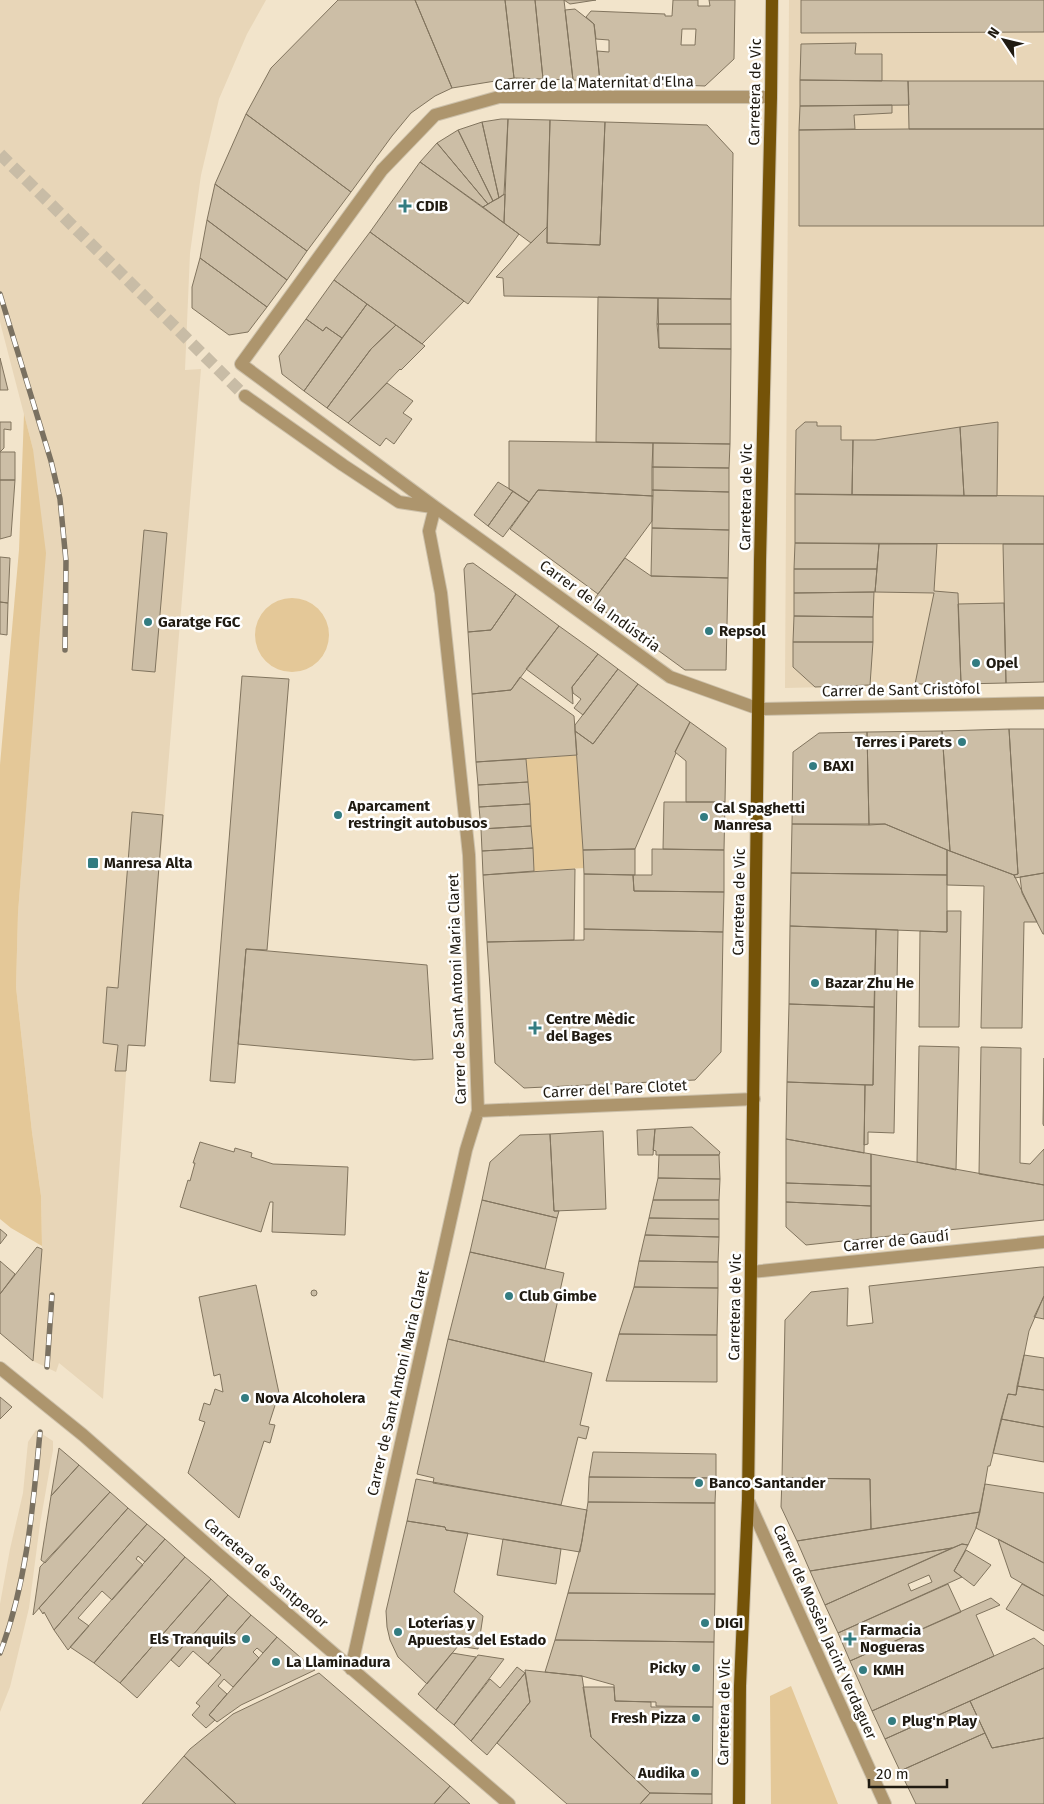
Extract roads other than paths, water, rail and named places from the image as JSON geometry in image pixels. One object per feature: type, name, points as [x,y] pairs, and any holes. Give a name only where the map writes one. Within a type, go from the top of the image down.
[{"type":"main road","name":"Carretera de Vic","points":[[739,1804],[740,1686],[748,1500],[761,541],[772,0]]},
{"type":"street","name":"Carrer de la Maternitat d'Elna","points":[[241,364],[382,170],[435,115],[499,97],[771,97]]},
{"type":"street","name":"Carrer de la Indústria","points":[[241,364],[670,677],[759,709]]},
{"type":"street","name":"Carrer de la Indústria","points":[[245,396],[399,502],[435,507]]},
{"type":"street","name":"Carrer de Sant Antoni Maria Claret","points":[[351,1669],[466,1150],[478,1111],[468,855],[441,593],[429,531],[435,507]]},
{"type":"street","name":"Carrer de Sant Cristòfol","points":[[759,709],[1044,703]]},
{"type":"street","name":"Carrer del Pare Clotet","points":[[478,1111],[754,1099]]},
{"type":"street","name":"Carrer de Gaudí","points":[[752,1272],[1044,1242]]},
{"type":"street","name":"Carretera de Santpedor","points":[[0,1368],[83,1435],[509,1804]]},
{"type":"street","name":"Carrer de Mossèn Jacint Verdaguer","points":[[748,1500],[885,1804]]},
{"type":"tunnel","points":[[0,154],[245,396]]},
{"type":"railway","points":[[0,294],[51,461],[60,499],[66,561],[65,650]]},
{"type":"railway","points":[[47,1367],[52,1295]]},
{"type":"railway","points":[[0,1653],[17,1599],[23,1572],[28,1544],[40,1432]]},
{"type":"place","name":"CDIB","points":[[405,206]]},
{"type":"place","name":"Garatge FGC","points":[[148,622]]},
{"type":"place","name":"Repsol","points":[[709,631]]},
{"type":"place","name":"Opel","points":[[976,663]]},
{"type":"place","name":"Terres i Parets","points":[[962,742]]},
{"type":"place","name":"BAXI","points":[[813,766]]},
{"type":"place","name":"Aparcament restringit autobusos","points":[[338,815]]},
{"type":"place","name":"Cal Spaghetti Manresa","points":[[704,817]]},
{"type":"place","name":"Manresa Alta","points":[[93,863]]},
{"type":"place","name":"Bazar Zhu He","points":[[815,983]]},
{"type":"place","name":"Centre Mèdic del Bages","points":[[535,1028]]},
{"type":"place","name":"Club Gimbe","points":[[509,1296]]},
{"type":"place","name":"Nova Alcoholera","points":[[245,1398]]},
{"type":"place","name":"Banco Santander","points":[[699,1483]]},
{"type":"place","name":"DIGI","points":[[705,1623]]},
{"type":"place","name":"Loterías y Apuestas del Estado","points":[[398,1632]]},
{"type":"place","name":"Els Tranquils","points":[[246,1639]]},
{"type":"place","name":"Farmacia Nogueras","points":[[850,1639]]},
{"type":"place","name":"La Llaminadura","points":[[276,1662]]},
{"type":"place","name":"Picky","points":[[696,1668]]},
{"type":"place","name":"KMH","points":[[863,1670]]},
{"type":"place","name":"Fresh Pizza","points":[[696,1718]]},
{"type":"place","name":"Plug'n Play","points":[[892,1721]]},
{"type":"place","name":"Audika","points":[[695,1773]]}]
